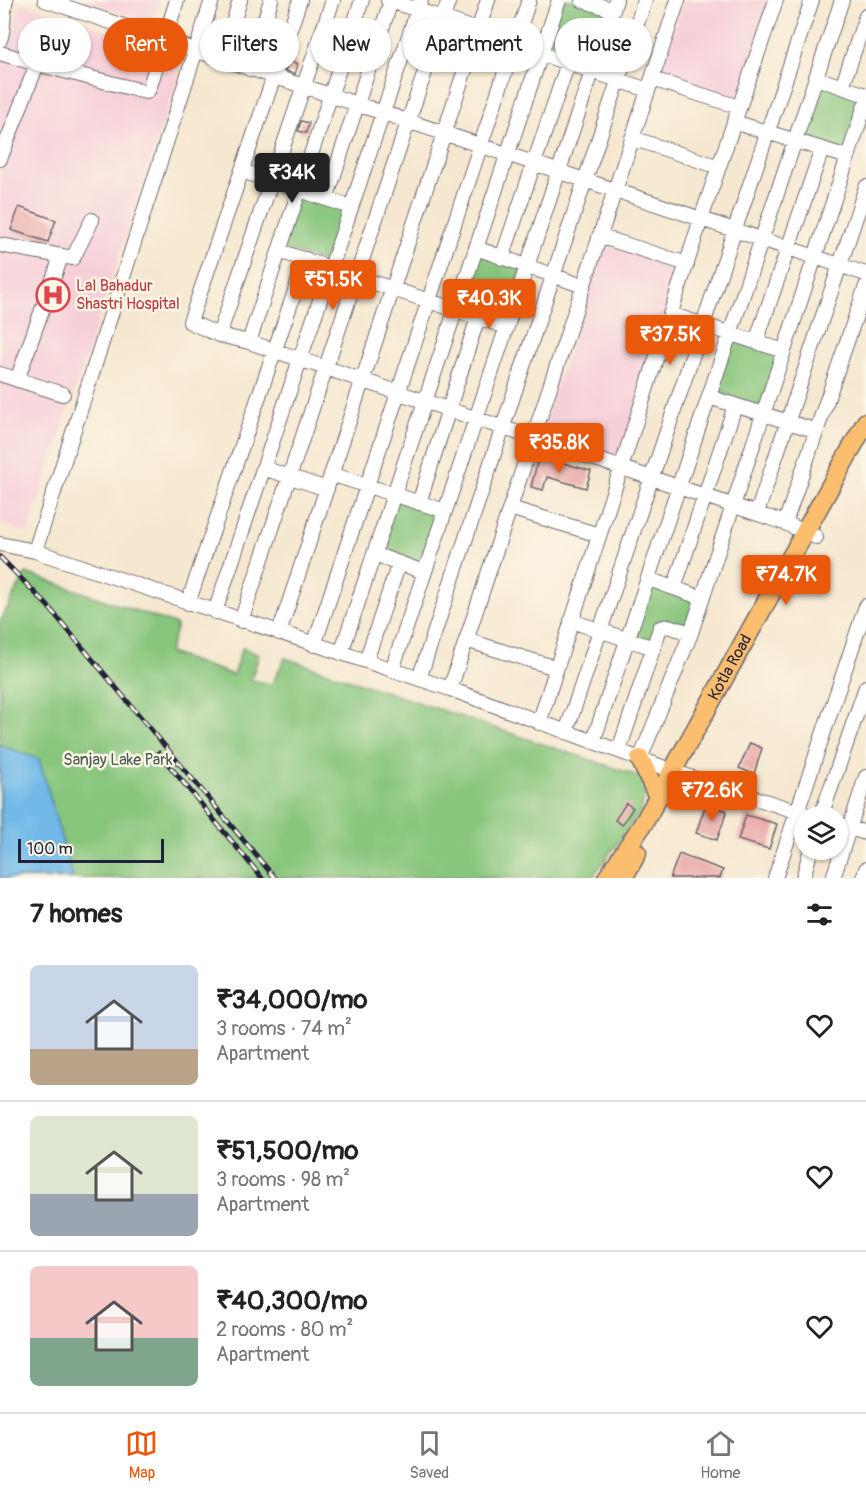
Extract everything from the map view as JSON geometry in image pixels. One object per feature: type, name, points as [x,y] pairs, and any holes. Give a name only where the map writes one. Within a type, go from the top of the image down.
[{"type":"main road","name":"Kotla Road","points":[[811,535],[866,422]]},
{"type":"main road","name":"Kotla Road","points":[[623,878],[678,773],[811,535],[866,446]]},
{"type":"main road","points":[[640,759],[658,797]]},
{"type":"main road","name":"Kotla Road","points":[[607,878],[658,797],[678,773]]},
{"type":"street","points":[[0,40],[4,30],[1,16],[6,0]]},
{"type":"street","points":[[45,0],[103,19]]},
{"type":"street","points":[[171,18],[177,0]]},
{"type":"street","points":[[35,552],[212,0]]},
{"type":"street","points":[[235,18],[240,0]]},
{"type":"street","points":[[265,18],[271,0]]},
{"type":"street","points":[[300,0],[190,315],[190,322],[219,335],[249,342],[785,522],[811,535]]},
{"type":"street","points":[[219,335],[333,0]]},
{"type":"street","points":[[249,342],[362,0]]},
{"type":"street","points":[[326,199],[390,1],[420,5],[443,18],[449,0]]},
{"type":"street","points":[[482,18],[488,0]]},
{"type":"street","points":[[314,645],[529,0]]},
{"type":"street","points":[[543,48],[559,0]]},
{"type":"street","points":[[419,679],[645,0]]},
{"type":"street","points":[[450,689],[678,0]]},
{"type":"street","points":[[538,723],[701,219],[776,0]]},
{"type":"street","points":[[566,732],[812,0]]},
{"type":"street","points":[[593,742],[842,0]]},
{"type":"street","points":[[586,1],[614,5]]},
{"type":"street","points":[[215,612],[420,5]]},
{"type":"street","points":[[842,87],[866,16]]},
{"type":"street","points":[[188,49],[200,53]]},
{"type":"street","points":[[0,53],[18,58]]},
{"type":"street","points":[[0,159],[34,72]]},
{"type":"street","points":[[68,72],[146,92],[154,72]]},
{"type":"street","points":[[258,72],[866,274]]},
{"type":"street","points":[[241,621],[425,72]]},
{"type":"street","points":[[279,633],[464,72]]},
{"type":"street","points":[[341,653],[535,72]]},
{"type":"street","points":[[502,258],[565,72]]},
{"type":"street","points":[[392,670],[592,72]]},
{"type":"street","points":[[595,72],[618,80],[650,84],[739,107]]},
{"type":"street","points":[[816,78],[866,95]]},
{"type":"street","points":[[640,759],[691,633],[866,102]]},
{"type":"street","points":[[734,122],[848,157]]},
{"type":"street","points":[[632,138],[719,166]]},
{"type":"street","points":[[756,342],[822,148]]},
{"type":"street","points":[[242,171],[351,207]]},
{"type":"street","points":[[757,513],[866,187]]},
{"type":"street","points":[[0,245],[73,258],[78,253],[92,220]]},
{"type":"street","points":[[599,236],[687,264]]},
{"type":"street","points":[[476,248],[583,286]]},
{"type":"street","points":[[279,251],[393,287],[507,327]]},
{"type":"street","points":[[17,380],[61,257]]},
{"type":"street","points":[[188,603],[306,259]]},
{"type":"street","points":[[785,522],[866,286]]},
{"type":"street","points":[[670,314],[784,351]]},
{"type":"street","points":[[419,503],[478,317]]},
{"type":"street","points":[[0,374],[63,394]]},
{"type":"street","points":[[709,397],[817,431]]},
{"type":"street","points":[[674,588],[735,406]]},
{"type":"street","points":[[264,468],[327,489]]},
{"type":"street","points":[[332,474],[445,511]]},
{"type":"street","points":[[510,508],[599,535]]},
{"type":"street","points":[[0,544],[35,552],[450,689],[678,773],[794,810]]},
{"type":"street","points":[[374,554],[424,572]]},
{"type":"street","points":[[366,662],[399,563]]},
{"type":"street","points":[[648,579],[702,598]]},
{"type":"street","points":[[798,806],[866,606]]},
{"type":"street","points":[[571,621],[654,648]]},
{"type":"street","points":[[619,750],[663,626],[691,633]]},
{"type":"street","points":[[466,640],[556,668]]},
{"type":"street","points":[[852,643],[866,648]]},
{"type":"street","points":[[824,806],[866,687]]},
{"type":"street","points":[[848,815],[866,777]]},
{"type":"street","points":[[775,878],[794,817]]},
{"type":"street","points":[[848,828],[866,833]]},
{"type":"street","points":[[803,878],[808,860]]},
{"type":"street","points":[[833,878],[836,860]]},
{"type":"street","points":[[863,878],[866,869]]},
{"type":"shaded area","points":[[82,0],[160,0],[154,18],[137,18]]},
{"type":"shaded area","points":[[684,0],[771,0],[737,102],[658,76]]},
{"type":"shaded area","name":"Lal Bahadur Shastri Hospital","points":[[21,3],[67,18],[18,18],[18,72],[91,72],[91,26],[103,30],[103,72],[180,72],[28,533],[0,524],[0,67]]},
{"type":"shaded area","points":[[603,243],[681,268],[619,459],[541,435]]},
{"type":"green space","points":[[561,0],[571,0],[610,12],[608,18],[555,18]]},
{"type":"green space","points":[[555,18],[555,55],[544,51]]},
{"type":"green space","points":[[816,82],[865,98],[846,153],[798,137]]},
{"type":"green space","points":[[300,194],[348,209],[330,264],[282,248]]},
{"type":"green space","points":[[477,252],[522,268],[504,322],[459,307]]},
{"type":"green space","points":[[732,337],[781,353],[762,408],[714,391]]},
{"type":"green space","points":[[394,498],[443,514],[424,569],[376,553]]},
{"type":"green space","name":"Sanjay Lake Park","points":[[26,573],[177,625],[169,653],[233,675],[242,648],[259,655],[251,680],[272,684],[285,658],[648,779],[641,811],[592,878],[0,878],[0,622]]},
{"type":"green space","points":[[650,583],[696,598],[685,629],[661,621],[653,644],[631,637]]},
{"type":"water","points":[[0,745],[39,759],[73,878],[0,878]]},
{"type":"building","points":[[301,121],[309,123],[306,133],[298,131]]},
{"type":"building","points":[[19,207],[56,220],[48,242],[11,230]]},
{"type":"building","points":[[539,456],[591,471],[586,488],[547,477],[543,490],[531,487]]},
{"type":"building","points":[[750,743],[762,748],[754,774],[739,768]]},
{"type":"building","points":[[626,803],[633,808],[622,825],[615,820]]},
{"type":"building","points":[[706,804],[727,811],[717,840],[696,833]]},
{"type":"building","points":[[746,815],[777,824],[769,849],[738,840]]},
{"type":"building","points":[[679,854],[723,870],[720,878],[670,878]]},
{"type":"railway","points":[[0,557],[47,605],[275,878]]},
{"type":"railway","points":[[159,753],[262,878]]},
{"type":"place","name":"Lal Bahadur Shastri Hospital","points":[[53,295]]}]
